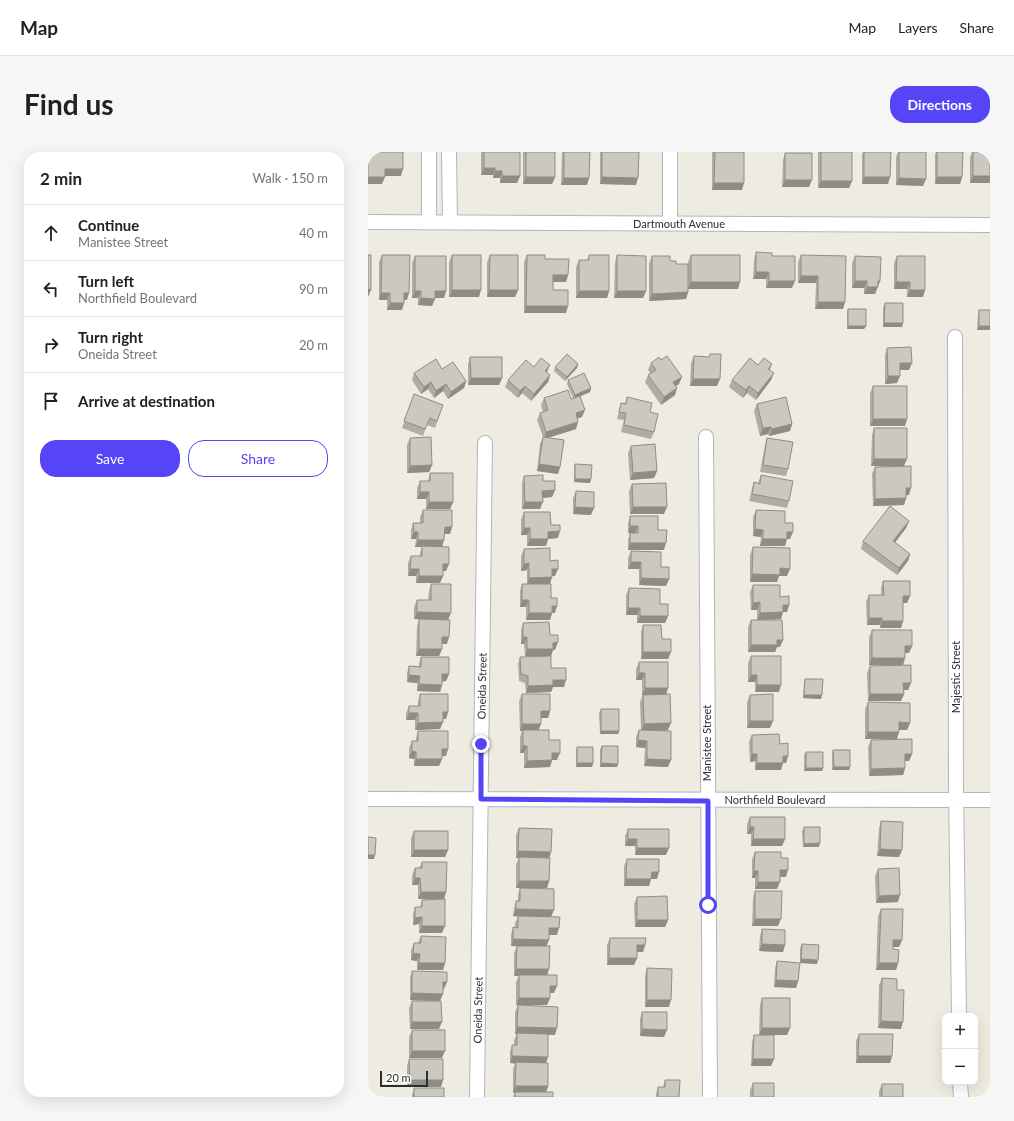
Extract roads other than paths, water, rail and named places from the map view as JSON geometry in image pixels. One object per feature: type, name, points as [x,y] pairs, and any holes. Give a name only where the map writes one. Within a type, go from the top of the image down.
[{"type":"street","points":[[429,152],[429,222]]},
{"type":"street","points":[[449,152],[450,222]]},
{"type":"street","points":[[670,152],[670,224]]},
{"type":"street","name":"Dartmouth Avenue","points":[[368,222],[990,225]]},
{"type":"street","name":"Majestic Street","points":[[955,337],[956,800],[959,1013]]},
{"type":"street","name":"Manistee Street","points":[[706,437],[710,1097]]},
{"type":"street","name":"Oneida Street","points":[[477,1097],[485,443]]},
{"type":"street","name":"Northfield Boulevard","points":[[368,799],[708,801],[990,800]]},
{"type":"street","points":[[960,1085],[961,1097]]}]
